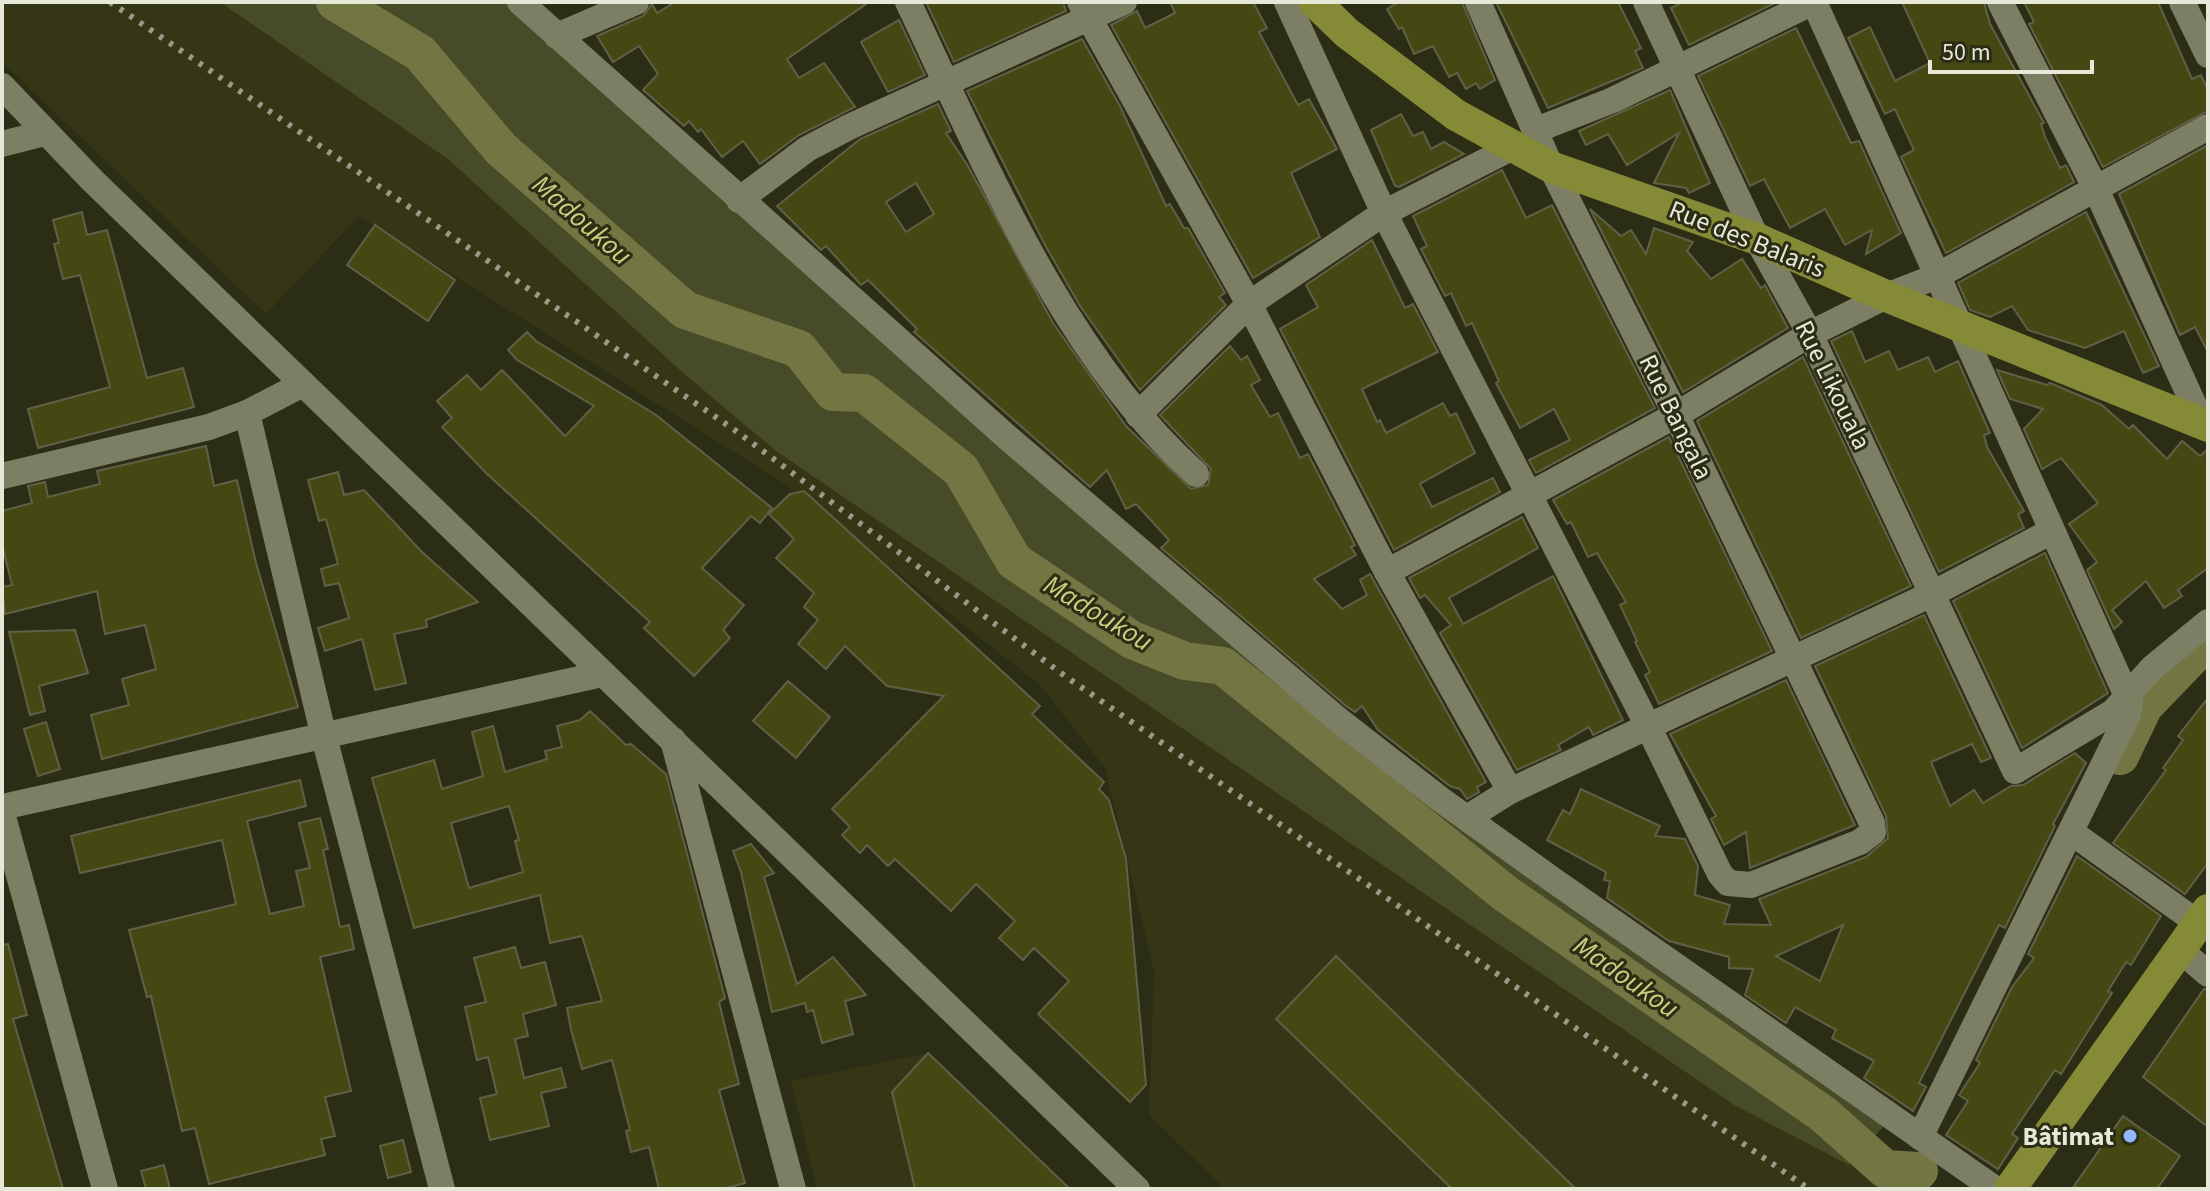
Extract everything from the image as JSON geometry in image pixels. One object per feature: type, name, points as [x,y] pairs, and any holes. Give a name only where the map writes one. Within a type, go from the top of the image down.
[{"type":"main road","name":"Rue des Balaris","points":[[1315,2],[1347,33],[1456,115],[1524,138],[1551,167],[1757,239],[1886,296],[2205,424]]},
{"type":"main road","points":[[2010,1189],[2203,916]]},
{"type":"street","points":[[520,2],[739,200],[1271,665],[1467,818],[1995,1189]]},
{"type":"street","points":[[557,36],[636,2]]},
{"type":"street","points":[[908,2],[1045,277],[1138,415],[1160,441],[1196,474]]},
{"type":"street","points":[[739,200],[807,149],[946,83],[1083,10],[1124,2]]},
{"type":"street","points":[[1287,2],[1384,213],[1648,726]]},
{"type":"street","points":[[1478,2],[1524,138]]},
{"type":"street","name":"Rue Likouala","points":[[1646,2],[1757,239],[1810,334],[2015,771],[2098,723],[2128,696]]},
{"type":"street","points":[[1138,415],[1249,304],[1384,213],[1524,138],[1613,100],[1813,2],[2050,532],[2128,696],[2127,717],[1920,1137]]},
{"type":"street","points":[[2000,2],[2096,189],[2205,424]]},
{"type":"street","points":[[2182,2],[2208,55]]},
{"type":"street","points":[[1083,10],[1249,304],[1387,572],[1510,791]]},
{"type":"street","points":[[2,86],[45,133],[303,384],[1137,1189]]},
{"type":"street","points":[[1387,572],[1676,415],[1810,334],[1886,296],[1935,277],[2208,127]]},
{"type":"street","points":[[2,144],[45,133]]},
{"type":"street","name":"Rue Bangala","points":[[1551,167],[1676,415],[1869,814],[1873,832],[1860,842],[1751,885],[1728,883],[1720,874],[1648,726]]},
{"type":"street","points":[[2,476],[209,427],[247,413],[303,384]]},
{"type":"street","points":[[247,413],[323,733],[442,1189]]},
{"type":"street","points":[[1467,818],[1510,791],[1934,593],[2050,532]]},
{"type":"street","points":[[2128,696],[2152,668],[2208,622]]},
{"type":"street","points":[[105,1189],[2,810],[323,733],[602,674]]},
{"type":"street","points":[[673,740],[793,1189]]},
{"type":"street","points":[[2071,832],[2203,916]]},
{"type":"street","points":[[2180,950],[2208,974]]},
{"type":"shaded area","points":[[2,2],[264,2],[1884,1189],[1225,1189],[1149,1115],[1154,971],[1105,768],[1040,685],[788,486],[359,216],[266,314],[2,62]]},
{"type":"shaded area","points":[[220,2],[520,2],[1188,593],[1885,1125],[1849,1165],[1734,1105],[776,451],[681,371],[448,159]]},
{"type":"shaded area","points":[[928,1053],[1070,1189],[817,1189],[791,1081]]},
{"type":"building","points":[[675,2],[869,2],[787,59],[799,78],[824,63],[855,107],[799,135],[760,164],[743,141],[722,157],[701,129],[698,132],[689,121],[684,126],[643,90],[658,74],[639,46],[613,62],[597,36],[643,16],[652,4],[657,13]]},
{"type":"building","points":[[926,2],[1063,2],[1066,11],[954,62]]},
{"type":"building","points":[[1170,2],[1253,2],[1267,28],[1259,32],[1298,105],[1309,99],[1337,149],[1291,173],[1320,237],[1253,278],[1111,25],[1137,11],[1145,28],[1175,13]]},
{"type":"building","points":[[1399,2],[1462,2],[1495,80],[1480,89],[1476,83],[1466,89],[1457,73],[1449,77],[1433,46],[1414,54],[1402,27],[1399,29],[1387,9]]},
{"type":"building","points":[[1496,2],[1618,2],[1641,48],[1635,51],[1643,68],[1548,108]]},
{"type":"building","points":[[1683,2],[1777,2],[1689,45],[1671,8]]},
{"type":"building","points":[[1902,2],[1984,2],[1990,24],[2044,123],[2041,124],[2045,137],[2060,168],[2066,165],[2074,182],[1946,253],[1901,157],[1914,150],[1895,109],[1885,114],[1848,38],[1870,27],[1895,81],[1930,63]]},
{"type":"building","points":[[2024,2],[2158,2],[2192,79],[2201,75],[2208,90],[2208,111],[2103,167],[2029,24],[2034,22]]},
{"type":"building","points":[[899,20],[925,75],[888,92],[861,42]]},
{"type":"building","points":[[1796,28],[1851,143],[1859,141],[1901,233],[1866,254],[1872,230],[1845,245],[1825,209],[1790,228],[1764,179],[1750,186],[1698,76]]},
{"type":"building","points":[[1082,39],[1120,106],[1166,206],[1170,204],[1184,228],[1188,228],[1225,293],[1219,297],[1226,305],[1140,390],[1080,306],[1045,245],[967,91]]},
{"type":"building","points":[[1670,90],[1710,183],[1689,193],[1686,188],[1654,183],[1679,133],[1627,165],[1608,134],[1586,145],[1579,131]]},
{"type":"building","points":[[938,104],[951,131],[946,133],[968,166],[1053,323],[1126,426],[1191,489],[1208,485],[1211,469],[1160,415],[1230,346],[1241,360],[1247,356],[1260,380],[1251,385],[1270,417],[1278,413],[1300,458],[1308,454],[1355,545],[1351,547],[1356,555],[1314,579],[1342,609],[1367,595],[1360,580],[1370,574],[1486,782],[1477,787],[1479,792],[1467,799],[1460,789],[1450,786],[1378,730],[1362,706],[1355,712],[1346,706],[1161,548],[1169,540],[1136,504],[1126,509],[1107,470],[1090,487],[914,332],[917,329],[868,280],[861,285],[826,246],[821,250],[777,206],[860,139]],"holes":[[[916,183],[934,214],[906,232],[886,202]]]},
{"type":"building","points":[[1401,114],[1413,136],[1423,132],[1431,149],[1444,142],[1464,154],[1399,187],[1395,186],[1371,130]]},
{"type":"building","points":[[2208,145],[2208,352],[2195,327],[2180,335],[2119,194]]},
{"type":"building","points":[[1502,170],[1526,218],[1552,205],[1655,408],[1536,473],[1529,460],[1570,440],[1554,409],[1520,428],[1496,383],[1499,381],[1472,323],[1466,326],[1451,293],[1445,296],[1421,249],[1427,246],[1413,216]]},
{"type":"building","points":[[1590,209],[1621,236],[1631,230],[1646,254],[1654,228],[1693,242],[1687,251],[1711,279],[1742,259],[1761,288],[1765,285],[1788,328],[1683,392]]},
{"type":"building","points":[[82,212],[87,235],[107,230],[147,378],[183,368],[194,407],[38,448],[28,409],[110,387],[80,275],[63,279],[54,244],[59,243],[53,220]]},
{"type":"building","points":[[2086,212],[2159,366],[2143,373],[2124,331],[2085,348],[2028,330],[2012,306],[1990,317],[1970,310],[1958,283]]},
{"type":"building","points":[[375,225],[455,280],[428,321],[347,265]]},
{"type":"building","points":[[1372,240],[1405,308],[1413,304],[1438,352],[1362,389],[1377,422],[1380,420],[1386,433],[1443,403],[1450,416],[1456,413],[1475,453],[1420,484],[1432,507],[1493,478],[1500,492],[1394,550],[1280,329],[1318,307],[1306,285]]},
{"type":"building","points":[[1852,331],[1865,362],[1889,351],[1898,370],[1928,357],[1935,372],[1958,361],[1990,433],[1984,435],[1987,447],[2024,511],[2018,514],[2024,528],[1939,572],[1831,341]]},
{"type":"building","points":[[527,332],[536,341],[656,415],[772,508],[760,523],[751,516],[702,568],[744,605],[723,630],[730,638],[694,676],[644,628],[650,622],[486,473],[442,427],[452,418],[437,401],[467,375],[481,390],[502,370],[565,436],[594,406],[517,360],[508,350]]},
{"type":"building","points":[[1803,357],[1911,586],[1801,638],[1697,421]]},
{"type":"building","points":[[1997,370],[2047,385],[2050,383],[2102,405],[2129,429],[2133,425],[2167,459],[2182,441],[2200,456],[2208,449],[2208,568],[2178,590],[2182,596],[2164,608],[2146,581],[2112,610],[2122,622],[2114,629],[2087,570],[2097,562],[2069,524],[2098,503],[2061,458],[2042,469],[2024,429],[2043,409],[2010,399]]},
{"type":"building","points":[[1669,437],[1772,651],[1659,704],[1645,675],[1650,672],[1620,605],[1626,602],[1597,553],[1588,557],[1571,522],[1567,524],[1553,500]]},
{"type":"building","points":[[206,446],[214,486],[237,480],[256,563],[298,707],[102,759],[91,715],[129,705],[122,679],[156,669],[145,625],[105,634],[97,591],[5,614],[2,587],[12,585],[2,544],[2,511],[32,503],[28,486],[45,482],[48,497],[100,484],[97,471]]},
{"type":"building","points":[[338,472],[344,495],[364,490],[422,552],[478,602],[426,620],[427,627],[394,634],[406,683],[375,690],[362,639],[325,651],[318,628],[349,618],[339,583],[325,586],[321,569],[338,564],[326,519],[319,521],[308,480]]},
{"type":"building","points":[[804,491],[1040,706],[1032,714],[1104,782],[1099,789],[1109,800],[1126,859],[1146,1085],[1130,1102],[1038,1014],[1069,981],[1034,948],[1023,960],[999,938],[1015,921],[976,884],[951,911],[895,859],[888,866],[867,845],[860,853],[842,835],[850,827],[832,809],[944,696],[887,686],[845,646],[826,669],[798,644],[818,620],[804,607],[814,593],[776,558],[794,539],[769,514],[790,494]]},
{"type":"building","points":[[1522,517],[1538,548],[1449,598],[1463,624],[1553,576],[1623,720],[1593,735],[1589,727],[1558,745],[1561,750],[1517,770],[1440,633],[1451,625],[1425,595],[1420,598],[1409,578]]},
{"type":"building","points":[[2045,553],[2108,693],[2022,748],[1953,601]]},
{"type":"building","points":[[1924,615],[1991,758],[1981,762],[1972,744],[1931,762],[1950,806],[1974,790],[1983,803],[2011,786],[2023,785],[2075,753],[2086,763],[2053,824],[2055,826],[2005,928],[1999,925],[1919,1083],[1926,1087],[1913,1111],[1864,1078],[1874,1061],[1832,1038],[1836,1030],[1795,1007],[1786,1023],[1745,995],[1753,969],[1729,968],[1729,957],[1669,941],[1607,898],[1610,881],[1604,880],[1606,872],[1547,840],[1563,810],[1570,814],[1581,789],[1660,826],[1655,836],[1685,839],[1698,866],[1695,895],[1730,905],[1724,924],[1771,925],[1759,899],[1866,857],[1888,838],[1886,816],[1815,666]],"holes":[[[1843,925],[1820,981],[1776,956]]]},
{"type":"building","points":[[75,630],[88,673],[39,686],[45,711],[30,715],[9,632]]},
{"type":"building","points":[[1786,680],[1855,825],[1750,868],[1746,832],[1724,845],[1711,819],[1716,816],[1670,734]]},
{"type":"building","points":[[788,681],[830,717],[796,758],[753,721]]},
{"type":"building","points":[[2208,698],[2208,863],[2185,894],[2113,843],[2166,770],[2163,768],[2183,740],[2178,736]]},
{"type":"building","points":[[590,711],[626,745],[631,744],[666,774],[725,998],[719,1002],[739,1084],[719,1090],[745,1183],[722,1189],[659,1189],[649,1147],[631,1152],[626,1131],[630,1130],[612,1060],[582,1069],[571,1030],[567,1008],[602,1001],[582,936],[550,943],[540,895],[414,928],[372,778],[434,760],[442,789],[483,776],[472,732],[493,726],[505,772],[547,759],[545,751],[562,747],[557,726],[580,720]],"holes":[[[509,806],[519,840],[515,841],[523,872],[469,888],[451,823]]]},
{"type":"building","points":[[46,722],[60,769],[38,776],[24,729]]},
{"type":"building","points":[[300,780],[306,806],[247,821],[270,914],[304,906],[296,871],[310,868],[299,823],[320,818],[328,849],[323,850],[340,927],[349,925],[354,949],[320,957],[351,1091],[325,1097],[335,1136],[321,1139],[325,1155],[209,1184],[195,1128],[182,1131],[151,996],[147,997],[129,930],[236,904],[222,840],[80,873],[71,836]]},
{"type":"building","points":[[751,844],[774,873],[764,877],[797,984],[833,957],[866,995],[845,1001],[853,1034],[822,1043],[813,1010],[807,1012],[805,1003],[772,1012],[741,872],[733,851]]},
{"type":"building","points":[[2077,856],[2161,916],[2131,965],[2126,962],[2108,991],[2112,993],[2061,1074],[2055,1070],[2012,1134],[2018,1138],[1998,1169],[1946,1135],[1968,1101],[1959,1095],[1980,1063],[1976,1060],[2012,987],[2034,958],[2028,954]]},
{"type":"building","points":[[8,944],[27,1015],[13,1019],[63,1189],[2,1189],[2,945]]},
{"type":"building","points":[[515,947],[521,968],[545,962],[556,1005],[523,1014],[528,1036],[515,1039],[524,1078],[561,1068],[566,1087],[541,1093],[549,1126],[490,1140],[480,1098],[497,1094],[488,1057],[477,1060],[465,1007],[486,1002],[474,958]]},
{"type":"building","points":[[1336,956],[1576,1189],[1452,1189],[1276,1019]]},
{"type":"building","points":[[2204,989],[2208,990],[2208,1127],[2143,1077]]},
{"type":"building","points":[[928,1053],[1070,1189],[915,1189],[892,1092]]},
{"type":"building","name":"Bâtimat","points":[[2123,1116],[2180,1156],[2157,1189],[2072,1189]]},
{"type":"building","points":[[403,1140],[411,1172],[388,1178],[380,1146]]},
{"type":"building","points":[[164,1165],[170,1189],[146,1189],[141,1171]]},
{"type":"waterway","name":"Madoukou","points":[[335,2],[420,53],[501,149],[685,310],[799,349],[833,392],[864,393],[961,470],[1014,561],[1132,640],[1185,661],[1223,666],[1506,894],[1823,1114],[1885,1169],[1919,1171]]},
{"type":"waterway","name":"Madoukou","points":[[2120,756],[2144,706],[2197,651],[2208,644]]},
{"type":"railway","points":[[110,2],[736,431],[1065,676],[1809,1189]]},
{"type":"place","name":"Bâtimat","points":[[2130,1136]]}]
